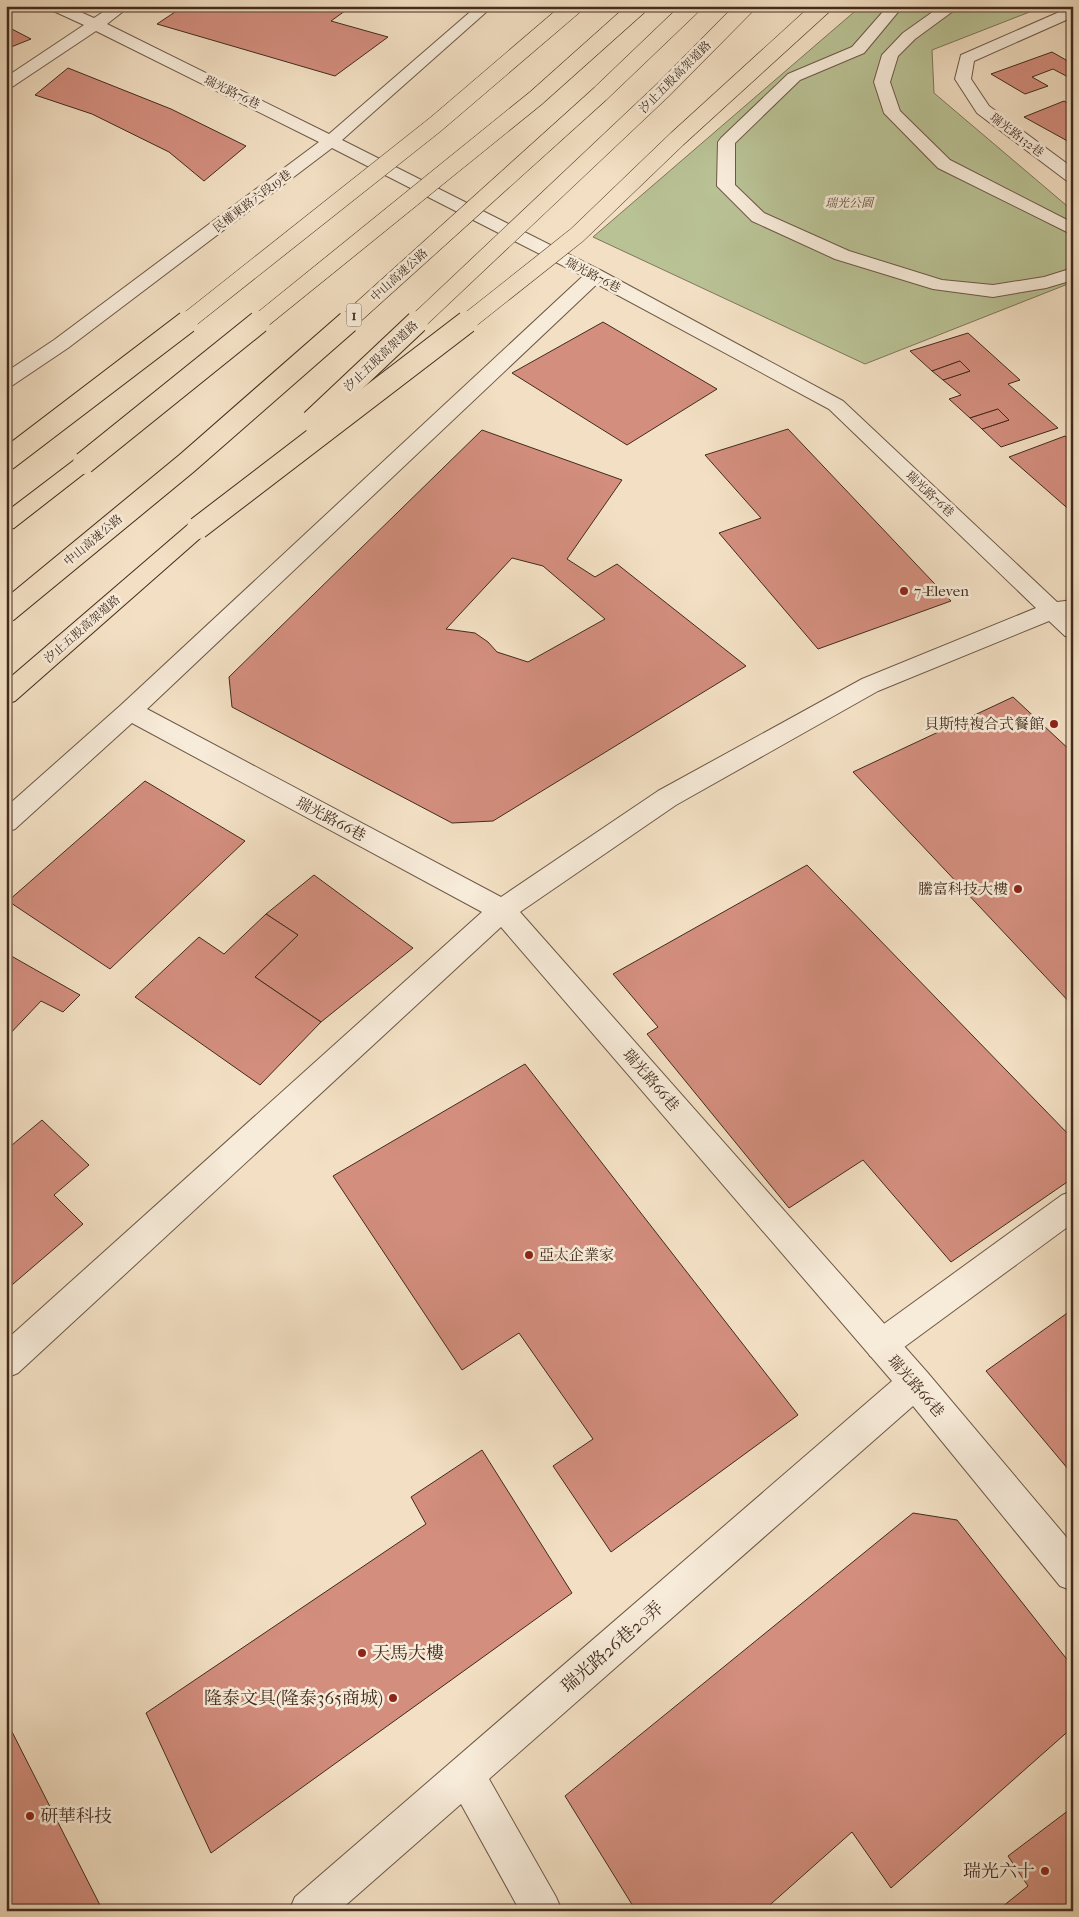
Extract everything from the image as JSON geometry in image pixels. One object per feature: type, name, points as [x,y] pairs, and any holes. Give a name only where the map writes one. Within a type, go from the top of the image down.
[{"type":"highway","points":[[6,460],[331,209],[526,50],[574,6]]},
{"type":"highway","points":[[6,523],[84,463],[536,98],[638,6]]},
{"type":"highway","name":"中山高速公路","points":[[6,612],[187,463],[337,331],[600,94],[692,6]]},
{"type":"highway","name":"汐止五股高架道路","points":[[6,695],[198,528],[664,89],[746,6]]},
{"type":"highway","points":[[198,528],[528,275],[563,246],[677,138],[823,6]]},
{"type":"street","name":"瑞光路76巷","points":[[54,6],[95,24],[595,275],[836,405],[1063,609],[1073,630]]},
{"type":"street","points":[[6,84],[123,6]]},
{"type":"street","name":"民權東路六段19巷","points":[[6,381],[61,344],[331,142],[486,6]]},
{"type":"street","points":[[896,6],[858,50],[794,77],[727,142],[726,186],[758,217],[842,255],[940,285],[993,291],[1046,282],[1073,274]]},
{"type":"street","points":[[953,6],[940,12],[909,36],[890,55],[882,82],[892,112],[944,164],[1073,230]]},
{"type":"street","points":[[1068,6],[1073,10]]},
{"type":"street","name":"瑞光路132巷","points":[[1073,10],[967,58],[963,79],[983,109],[1073,177]]},
{"type":"street","points":[[6,822],[130,711],[595,275]]},
{"type":"street","points":[[6,1362],[502,910],[667,798],[870,685],[1063,609]]},
{"type":"street","name":"瑞光路66巷","points":[[130,711],[502,910],[915,1384],[1073,1573]]},
{"type":"street","points":[[881,1345],[1073,1205]]},
{"type":"street","name":"瑞光路26巷20弄","points":[[309,1911],[915,1384]]},
{"type":"street","points":[[465,1774],[542,1911]]},
{"type":"green space","name":"瑞光公園","points":[[861,6],[1045,6],[932,50],[934,93],[1073,211],[1073,282],[865,364],[593,237]]},
{"type":"building","points":[[184,6],[343,6],[349,8],[331,21],[388,37],[335,76],[157,24]]},
{"type":"building","points":[[6,26],[31,39],[6,49]]},
{"type":"building","points":[[1052,52],[1073,64],[1073,77],[1070,78],[1053,69],[1032,77],[1048,86],[1025,94],[991,74]]},
{"type":"building","points":[[68,68],[171,109],[246,146],[204,181],[169,152],[92,114],[35,95]]},
{"type":"building","points":[[1064,101],[1073,106],[1073,144],[1024,117]]},
{"type":"building","points":[[603,322],[717,389],[627,445],[512,373]]},
{"type":"building","points":[[968,333],[1020,380],[1008,384],[1058,428],[1001,447],[982,429],[1009,420],[998,409],[970,418],[949,399],[961,395],[943,380],[970,371],[960,361],[932,371],[910,351]]},
{"type":"building","points":[[960,361],[970,371],[943,380],[932,371]]},
{"type":"building","points":[[998,409],[1009,420],[982,429],[970,418]]},
{"type":"building","points":[[788,429],[951,601],[818,649],[719,533],[761,518],[705,455]]},
{"type":"building","points":[[482,430],[622,480],[567,559],[595,577],[617,564],[746,666],[493,821],[452,823],[232,707],[229,677]],"holes":[[[512,558],[543,566],[605,619],[528,662],[497,652],[488,642],[475,633],[446,629]]]},
{"type":"building","points":[[1065,436],[1073,442],[1073,513],[1009,457]]},
{"type":"building","name":"騰富科技大樓","points":[[1013,697],[1073,753],[1073,1006],[853,772]]},
{"type":"building","points":[[145,781],[245,841],[110,969],[8,901]]},
{"type":"building","points":[[807,865],[1073,1139],[1073,1178],[951,1262],[863,1160],[789,1208],[647,1034],[658,1027],[613,974]]},
{"type":"building","points":[[314,875],[413,948],[321,1022],[255,977],[298,935],[266,914]]},
{"type":"building","points":[[266,914],[298,935],[255,977],[321,1022],[260,1085],[135,997],[199,937],[224,954]]},
{"type":"building","points":[[6,953],[80,995],[63,1012],[41,1001],[6,1038]]},
{"type":"building","name":"亞太企業家","points":[[525,1064],[798,1415],[611,1552],[553,1466],[593,1439],[519,1333],[462,1370],[333,1176]]},
{"type":"building","points":[[42,1120],[89,1165],[54,1195],[83,1224],[6,1290],[6,1150]]},
{"type":"building","points":[[1073,1309],[1073,1475],[986,1371]]},
{"type":"building","name":"天馬大樓","points":[[482,1450],[572,1593],[211,1853],[146,1713],[426,1524],[411,1497]]},
{"type":"building","points":[[913,1513],[957,1520],[1073,1667],[1073,1727],[891,1888],[852,1832],[763,1911],[636,1911],[565,1796]]},
{"type":"building","name":"研華科技","points":[[6,1720],[103,1911],[6,1911]]},
{"type":"building","name":"瑞光六十","points":[[1073,1807],[1073,1911],[997,1911],[1028,1886],[1008,1856]]},
{"type":"place","name":"7-Eleven","points":[[904,591]]},
{"type":"place","name":"貝斯特複合式餐館","points":[[1054,724]]},
{"type":"place","name":"騰富科技大樓","points":[[1018,889]]},
{"type":"place","name":"亞太企業家","points":[[529,1255]]},
{"type":"place","name":"天馬大樓","points":[[362,1653]]},
{"type":"place","name":"隆泰文具(隆泰365商城)","points":[[393,1698]]},
{"type":"place","name":"研華科技","points":[[30,1816]]},
{"type":"place","name":"瑞光六十","points":[[1045,1871]]}]
